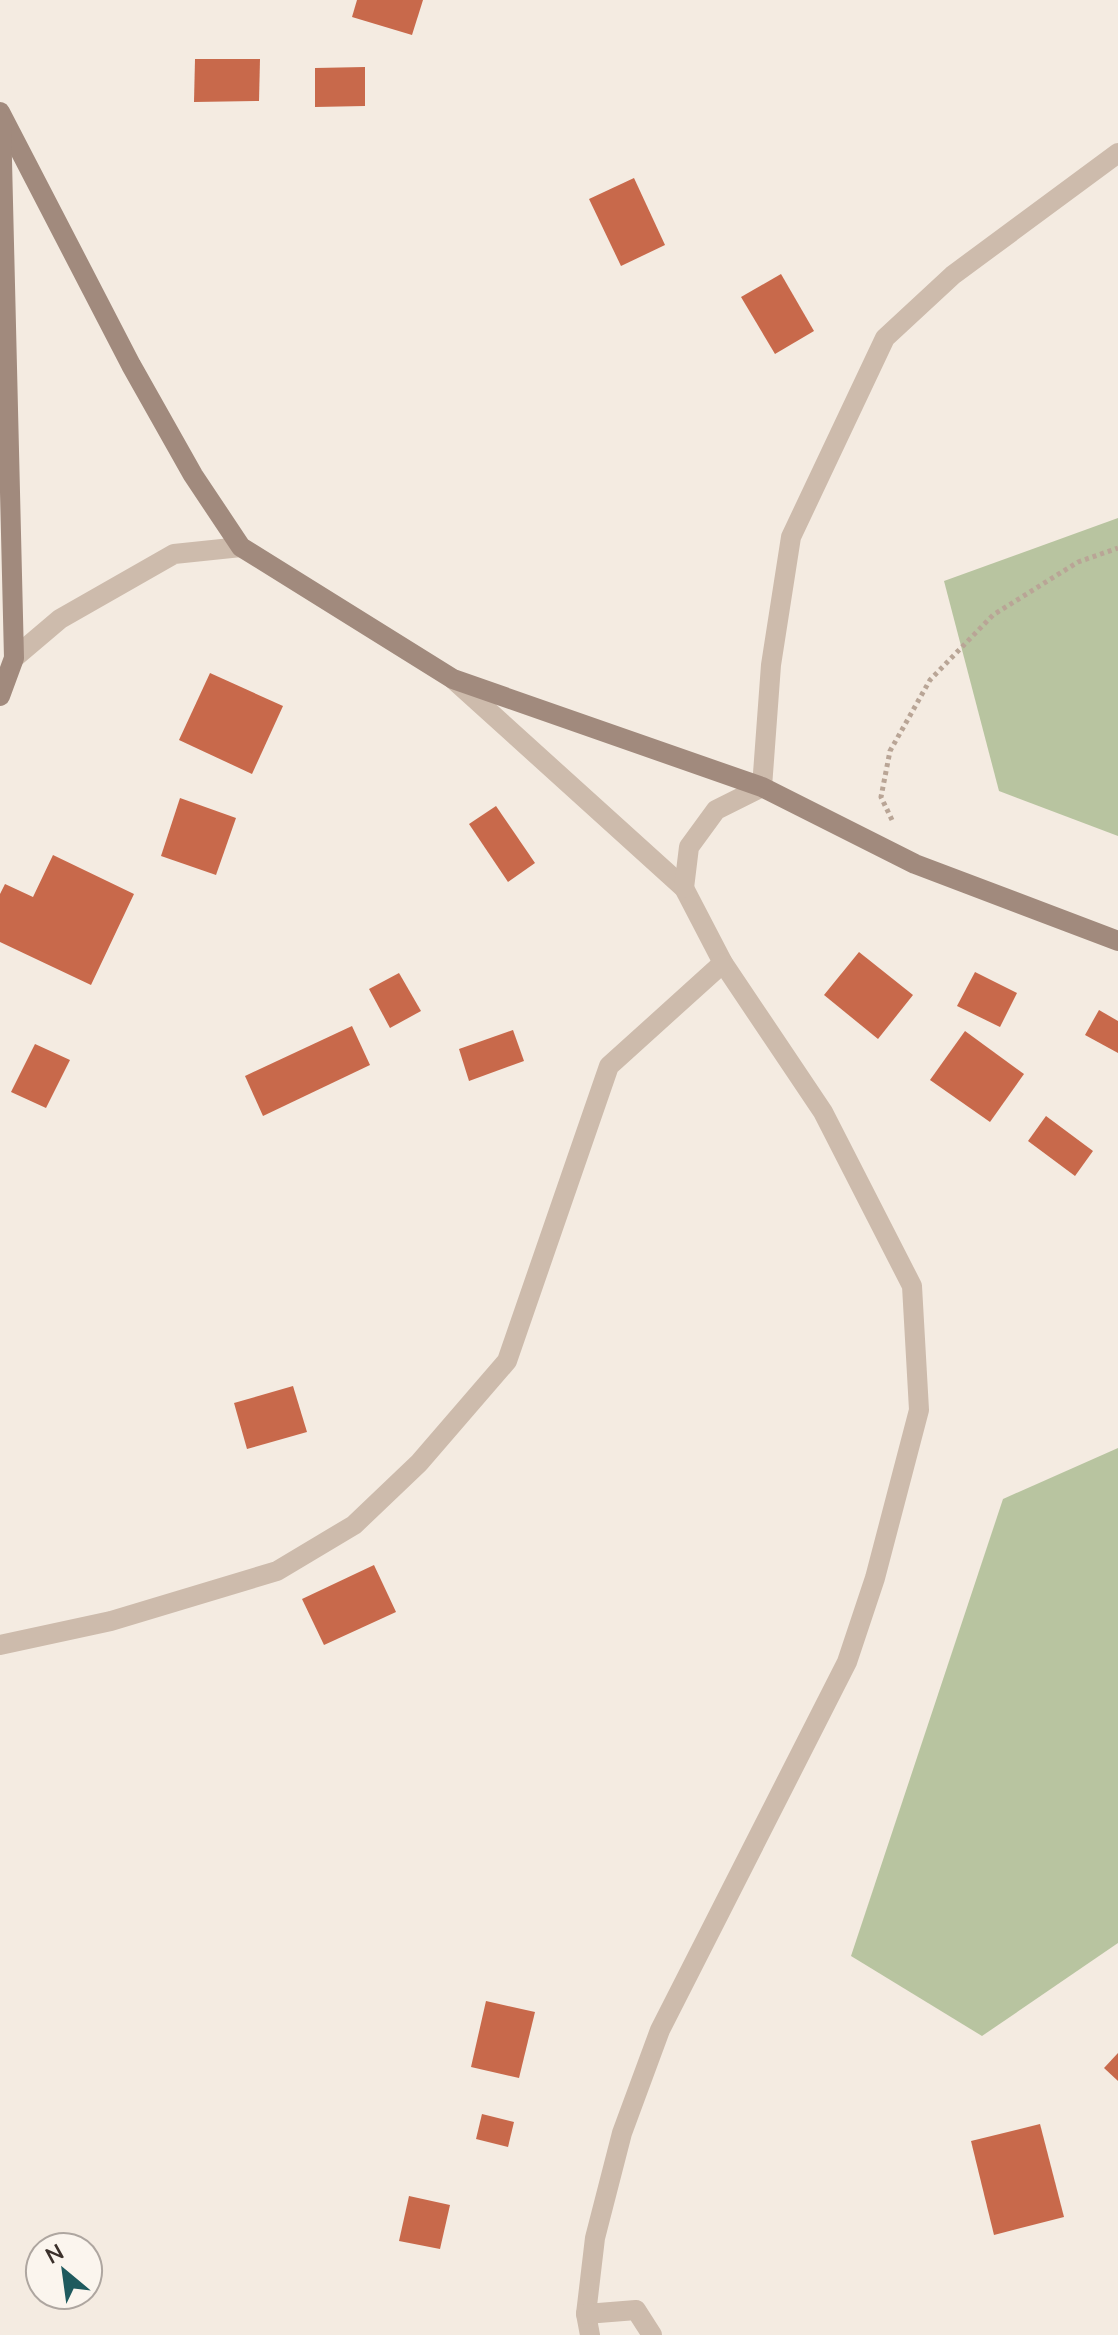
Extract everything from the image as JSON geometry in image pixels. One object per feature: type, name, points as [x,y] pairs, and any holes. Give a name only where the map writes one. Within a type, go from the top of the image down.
[{"type":"street","points":[[0,114],[131,365],[193,475],[241,547],[453,679],[684,888],[723,963],[823,1112],[912,1286],[919,1410],[875,1578],[847,1662],[660,2030],[622,2133],[595,2238],[586,2314],[590,2335]]},
{"type":"street","points":[[0,114],[14,658],[0,696]]},
{"type":"street","points":[[762,787],[771,665],[791,537],[885,338],[953,275],[1118,153]]},
{"type":"street","points":[[14,658],[60,619],[174,554],[241,547]]},
{"type":"street","points":[[453,679],[762,787],[915,864],[1118,941]]},
{"type":"street","points":[[684,888],[689,847],[716,810],[762,787]]},
{"type":"street","points":[[0,1645],[111,1621],[277,1571],[354,1525],[365,1515],[419,1463],[507,1361],[609,1066],[723,963]]},
{"type":"street","points":[[586,2314],[636,2310],[652,2335]]},
{"type":"path","points":[[915,864],[881,797],[890,751],[930,680],[993,615],[1078,562],[1118,548]]},
{"type":"green space","points":[[1118,518],[1118,836],[999,791],[944,581]]},
{"type":"green space","points":[[1118,1448],[1118,1943],[982,2036],[851,1956],[1003,1499]]},
{"type":"building","points":[[357,0],[423,0],[412,35],[352,17]]},
{"type":"building","points":[[195,59],[260,59],[259,101],[194,102]]},
{"type":"building","points":[[365,67],[365,106],[315,107],[315,68]]},
{"type":"building","points":[[634,178],[665,245],[621,266],[589,199]]},
{"type":"building","points":[[781,274],[814,331],[775,354],[741,297]]},
{"type":"building","points":[[210,673],[283,706],[252,774],[179,740]]},
{"type":"building","points":[[180,798],[236,818],[216,875],[161,856]]},
{"type":"building","points":[[496,806],[535,863],[508,882],[469,824]]},
{"type":"building","points":[[53,855],[134,894],[91,985],[0,942],[0,894],[5,884],[33,897]]},
{"type":"building","points":[[859,952],[913,995],[878,1039],[824,995]]},
{"type":"building","points":[[975,972],[1017,993],[1000,1027],[957,1006]]},
{"type":"building","points":[[399,973],[421,1011],[390,1028],[369,989]]},
{"type":"building","points":[[1099,1010],[1118,1021],[1118,1053],[1085,1035]]},
{"type":"building","points":[[352,1026],[370,1065],[263,1116],[245,1076]]},
{"type":"building","points":[[513,1030],[524,1061],[469,1081],[459,1049]]},
{"type":"building","points":[[965,1031],[1024,1074],[990,1122],[930,1080]]},
{"type":"building","points":[[35,1044],[70,1060],[46,1108],[11,1092]]},
{"type":"building","points":[[1046,1116],[1093,1151],[1075,1176],[1028,1141]]},
{"type":"building","points":[[293,1386],[307,1432],[247,1449],[234,1403]]},
{"type":"building","points":[[374,1565],[396,1612],[324,1645],[302,1599]]},
{"type":"building","points":[[486,2001],[535,2012],[519,2078],[471,2067]]},
{"type":"building","points":[[1118,2053],[1118,2081],[1104,2068]]},
{"type":"building","points":[[482,2114],[514,2122],[508,2147],[476,2139]]},
{"type":"building","points":[[1040,2124],[1064,2217],[994,2235],[971,2141]]},
{"type":"building","points":[[409,2196],[450,2205],[440,2249],[399,2241]]}]
